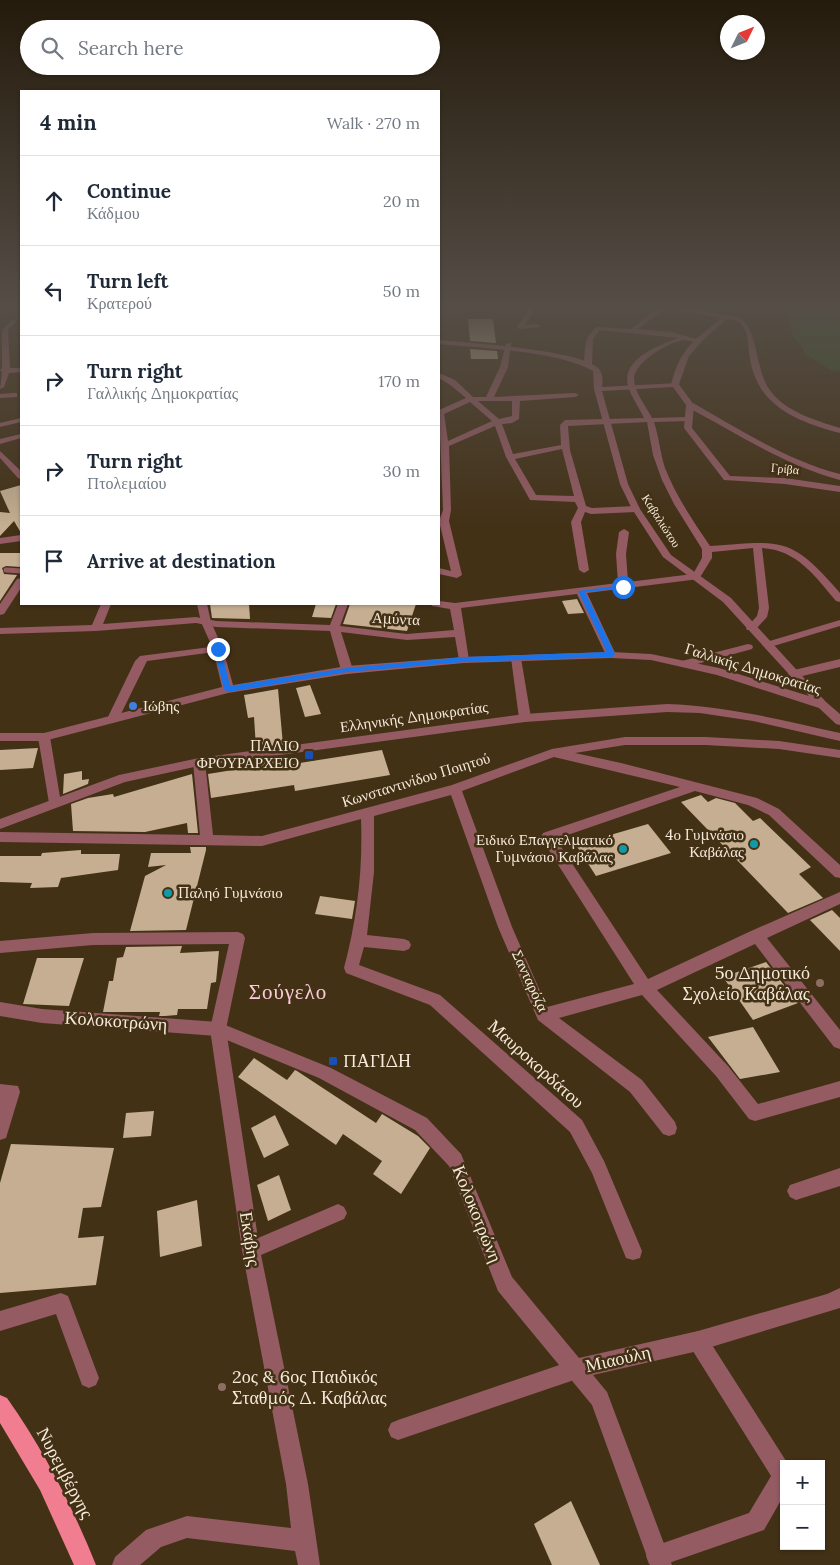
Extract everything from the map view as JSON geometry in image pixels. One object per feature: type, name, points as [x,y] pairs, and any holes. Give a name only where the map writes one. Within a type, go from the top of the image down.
[{"type":"main road","name":"Νυρεμβέργης","points":[[0,1405],[40,1465],[68,1522],[85,1565]]},
{"type":"street","points":[[490,399],[498,381]]},
{"type":"street","name":"Καβαλιώτου","points":[[599,381],[598,389],[624,484],[636,509],[668,557],[727,600],[823,705]]},
{"type":"street","points":[[440,604],[455,606],[696,577],[706,558],[707,549],[678,503],[657,454],[650,422],[633,387],[632,381]]},
{"type":"street","points":[[676,381],[675,385],[690,405],[736,430],[776,456],[803,468],[840,477]]},
{"type":"street","points":[[760,381],[768,395],[784,409],[840,431]]},
{"type":"street","points":[[440,382],[452,382],[496,422],[510,457],[533,498],[580,504],[591,511],[636,509]]},
{"type":"street","points":[[598,389],[675,385]]},
{"type":"street","points":[[0,396],[14,395]]},
{"type":"street","points":[[440,571],[457,575],[442,521],[447,510],[445,445],[440,413],[471,399],[516,399],[575,395]]},
{"type":"street","points":[[445,445],[496,422],[509,422],[516,417],[516,399]]},
{"type":"street","points":[[584,570],[576,522],[580,504],[564,425],[568,422],[607,419],[650,422],[688,419],[690,405]]},
{"type":"street","name":"Γρίβα","points":[[688,419],[688,428],[727,478],[785,481],[840,489]]},
{"type":"street","points":[[0,425],[20,420]]},
{"type":"street","points":[[0,442],[20,436]]},
{"type":"street","points":[[510,457],[567,446]]},
{"type":"street","points":[[0,453],[20,475]]},
{"type":"street","points":[[623,587],[621,554],[624,532]]},
{"type":"street","points":[[0,541],[20,538]]},
{"type":"street","points":[[707,549],[757,546],[783,548],[803,559],[840,599]]},
{"type":"street","points":[[751,628],[762,617],[764,608],[757,546]]},
{"type":"street","points":[[0,612],[20,582]]},
{"type":"street","points":[[581,591],[612,654]]},
{"type":"street","points":[[96,628],[106,605]]},
{"type":"street","points":[[202,605],[206,622],[218,649],[228,689]]},
{"type":"street","points":[[343,605],[334,628],[347,670]]},
{"type":"street","points":[[455,606],[464,660]]},
{"type":"street","name":"Αμύντα","points":[[3,631],[96,628],[196,620],[216,624],[334,628],[407,637],[461,633]]},
{"type":"street","points":[[767,644],[840,622]]},
{"type":"street","points":[[0,643],[3,631]]},
{"type":"street","points":[[686,663],[748,647]]},
{"type":"street","points":[[113,719],[140,661],[144,658],[218,649]]},
{"type":"street","name":"Γαλλικής Δημοκρατίας","points":[[0,738],[44,737],[228,689],[347,670],[464,660],[612,654],[686,663],[823,705],[840,721]]},
{"type":"street","points":[[516,658],[525,718]]},
{"type":"street","points":[[794,674],[840,663]]},
{"type":"street","name":"Ελληνικής Δημοκρατίας","points":[[0,824],[123,778],[199,762],[525,718],[667,708],[700,709],[753,717],[840,737]]},
{"type":"street","points":[[44,737],[55,803]]},
{"type":"street","name":"Κωνσταντινίδου Ποιητού","points":[[0,838],[262,841],[455,789],[552,753],[625,741],[706,741],[779,745],[840,754]]},
{"type":"street","points":[[552,753],[621,767],[693,788],[752,801],[774,812],[840,873]]},
{"type":"street","points":[[199,762],[207,840]]},
{"type":"street","points":[[693,788],[548,836],[645,988],[722,1071],[755,1113],[840,1090]]},
{"type":"street","name":"Σανταρόζα","points":[[455,789],[505,927],[544,1015],[636,1086],[669,1128]]},
{"type":"street","points":[[367,814],[370,849],[360,940],[404,945]]},
{"type":"street","points":[[544,1015],[645,988],[756,935],[840,898]]},
{"type":"street","points":[[756,935],[840,1042]]},
{"type":"street","name":"Εκάβης","points":[[0,947],[93,939],[238,938],[218,1029],[251,1250],[297,1484],[309,1565]]},
{"type":"street","name":"Μαυροκορδάτου","points":[[360,940],[351,968],[435,1000],[576,1126],[598,1167],[633,1251]]},
{"type":"street","name":"Κολοκοτρώνη","points":[[0,1009],[42,1016],[218,1029],[325,1073],[422,1124],[455,1160],[505,1284],[600,1398],[659,1560]]},
{"type":"street","points":[[0,1092],[12,1092],[0,1132]]},
{"type":"street","points":[[796,1191],[840,1176]]},
{"type":"street","points":[[251,1250],[338,1213]]},
{"type":"street","name":"Μιαούλη","points":[[398,1430],[577,1369],[698,1341],[830,1303],[840,1298]]},
{"type":"street","points":[[0,1321],[61,1303],[89,1378]]},
{"type":"street","points":[[659,1560],[756,1522],[783,1476],[698,1341]]},
{"type":"street","points":[[123,1565],[154,1538],[187,1527],[304,1541]]},
{"type":"lane","points":[[6,570],[20,570]]},
{"type":"building","points":[[20,485],[20,531],[14,521],[0,536],[0,512],[10,513],[0,491]]},
{"type":"building","points":[[0,553],[20,553],[20,567],[6,566],[2,568],[4,574],[17,575],[0,601]]},
{"type":"building","points":[[577,599],[584,613],[568,614],[562,601]]},
{"type":"building","points":[[210,605],[249,605],[250,619],[212,618]]},
{"type":"building","points":[[316,605],[336,605],[331,618],[312,617]]},
{"type":"building","points":[[350,605],[416,605],[407,631],[343,624]]},
{"type":"building","points":[[310,685],[321,714],[305,717],[296,688]]},
{"type":"building","points":[[278,689],[283,745],[256,748],[254,717],[248,718],[244,695]]},
{"type":"building","points":[[38,748],[33,768],[0,770],[0,750]]},
{"type":"building","points":[[382,750],[390,775],[295,791],[294,785],[211,798],[208,774],[258,766],[257,760],[284,756],[287,765]]},
{"type":"building","points":[[82,771],[82,780],[89,779],[88,784],[63,794],[64,774]]},
{"type":"building","points":[[192,774],[198,833],[188,833],[187,823],[145,832],[73,831],[71,804],[88,798],[113,794],[114,797]]},
{"type":"building","name":"4ο Γυμνάσιο Καβάλας","points":[[701,795],[708,802],[716,798],[735,803],[753,821],[760,818],[811,867],[799,874],[823,898],[788,913],[681,802]]},
{"type":"building","name":"Ειδικό Επαγγελματικό Γυμνάσιο Καβάλας","points":[[648,824],[671,853],[596,876],[576,845]]},
{"type":"building","name":"Παληό Γυμνάσιο","points":[[190,847],[206,847],[206,850],[186,930],[130,931],[145,876],[166,865],[148,867],[151,853],[191,853]]},
{"type":"building","points":[[81,850],[81,854],[120,854],[118,870],[61,878],[58,887],[30,888],[32,883],[0,882],[0,856],[41,856],[42,853]]},
{"type":"building","points":[[320,896],[355,901],[352,919],[315,914]]},
{"type":"building","points":[[832,910],[840,918],[840,951],[810,920]]},
{"type":"building","points":[[182,946],[180,953],[219,951],[216,982],[211,983],[207,1009],[178,1009],[177,1015],[165,1016],[159,1016],[160,1012],[103,1012],[109,981],[113,981],[117,958],[123,957],[126,947]]},
{"type":"building","points":[[37,958],[84,958],[69,1006],[23,1004]]},
{"type":"building","points":[[766,962],[798,1003],[753,1020],[723,977]]},
{"type":"building","points":[[753,1027],[780,1072],[740,1079],[708,1037]]},
{"type":"building","points":[[254,1058],[287,1080],[295,1070],[376,1123],[382,1114],[418,1136],[430,1148],[401,1194],[373,1174],[382,1161],[343,1134],[336,1145],[238,1077]]},
{"type":"building","points":[[154,1111],[151,1136],[123,1138],[126,1113]]},
{"type":"building","points":[[275,1115],[289,1145],[264,1158],[251,1128]]},
{"type":"building","points":[[11,1144],[114,1148],[101,1207],[83,1208],[78,1238],[104,1236],[96,1285],[0,1293],[0,1183]]},
{"type":"building","points":[[279,1175],[291,1210],[268,1221],[257,1185]]},
{"type":"building","points":[[197,1200],[202,1246],[160,1257],[157,1211]]},
{"type":"building","points":[[571,1501],[600,1565],[552,1565],[534,1524]]},
{"type":"place","name":"Ιώβης","points":[[133,706]]},
{"type":"place","name":"ΠΑΛΙΟ ΦΡΟΥΡΑΡΧΕΙΟ","points":[[309,755]]},
{"type":"place","name":"4ο Γυμνάσιο Καβάλας","points":[[754,844]]},
{"type":"place","name":"Ειδικό Επαγγελματικό Γυμνάσιο Καβάλας","points":[[623,849]]},
{"type":"place","name":"Παληό Γυμνάσιο","points":[[168,893]]},
{"type":"place","name":"5ο Δημοτικό Σχολείο Καβάλας","points":[[820,983]]},
{"type":"place","name":"ΠΑΓΙΔΗ","points":[[333,1061]]},
{"type":"place","name":"2ος & 6ος Παιδικός Σταθμός Δ. Καβάλας","points":[[222,1387]]},
{"type":"district","name":"Σούγελο","points":[[288,992]]},
{"type":"route","points":[[218,649],[228,689],[347,670],[464,660],[612,654],[581,591],[623,587]]}]
